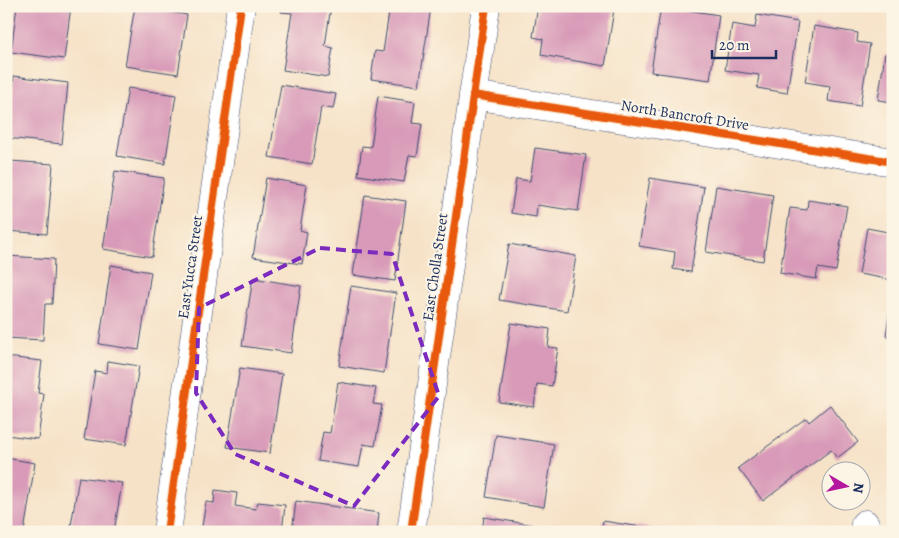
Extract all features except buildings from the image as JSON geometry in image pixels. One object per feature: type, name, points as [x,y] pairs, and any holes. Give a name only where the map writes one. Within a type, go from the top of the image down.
[{"type":"street","name":"East Yucca Street","points":[[167,532],[241,6]]},
{"type":"street","name":"East Cholla Street","points":[[411,532],[486,6]]},
{"type":"street","name":"North Bancroft Drive","points":[[473,96],[893,162]]},
{"type":"highlighted area","points":[[320,248],[392,254],[439,396],[354,506],[235,454],[196,393],[199,308]]},
{"type":"cycle path","points":[[167,532],[241,6]]},
{"type":"cycle path","points":[[411,532],[486,6]]},
{"type":"cycle path","points":[[473,95],[893,162]]}]
